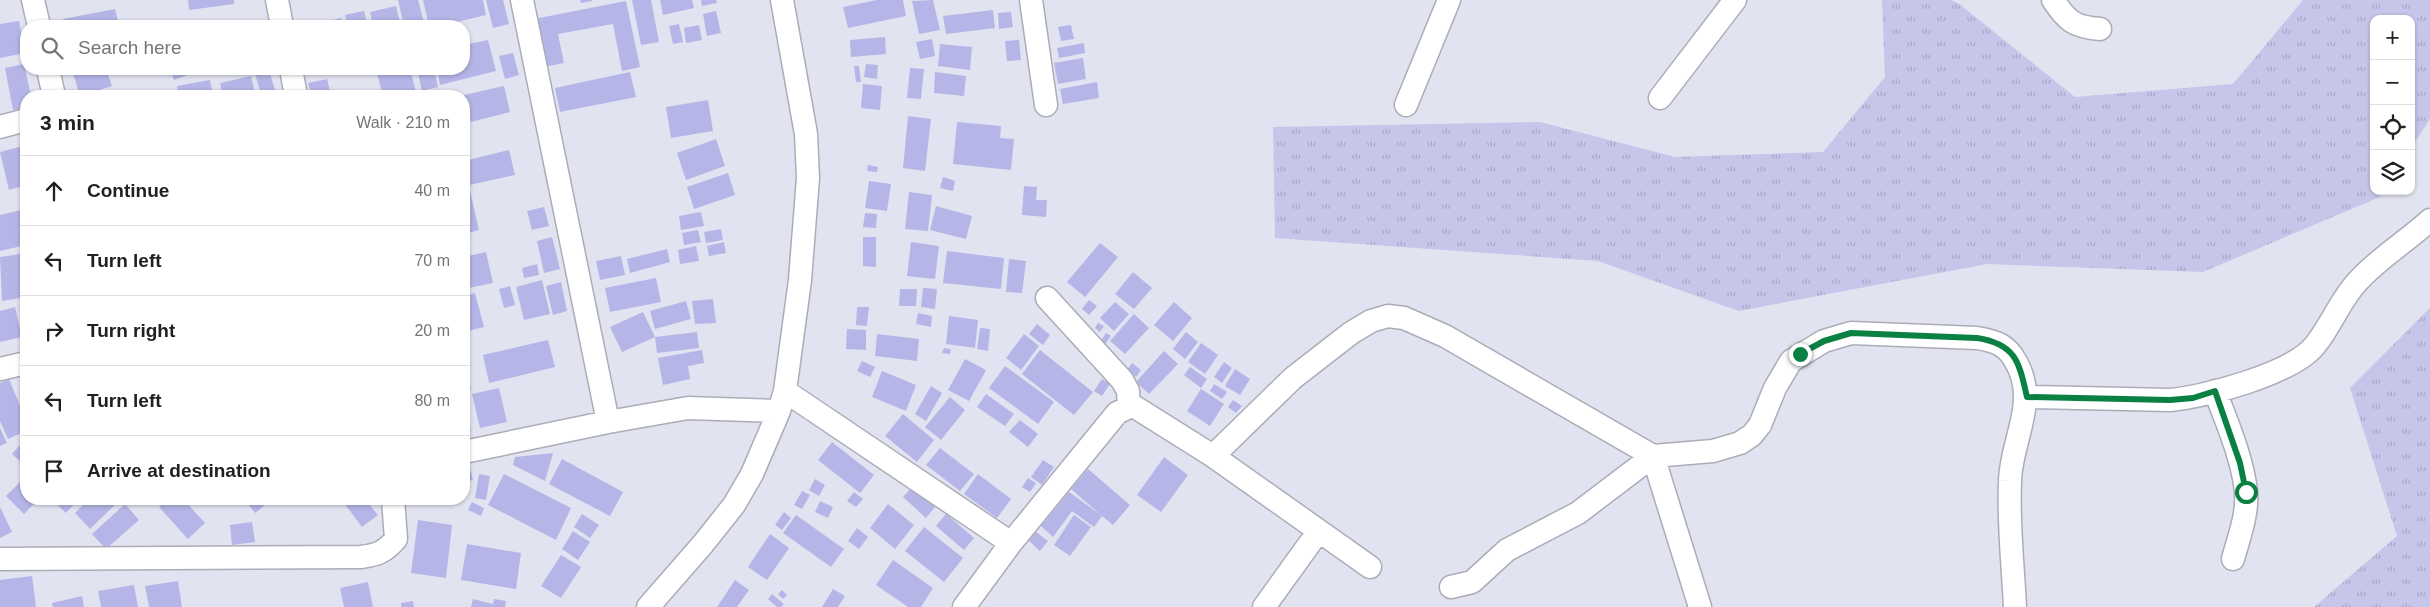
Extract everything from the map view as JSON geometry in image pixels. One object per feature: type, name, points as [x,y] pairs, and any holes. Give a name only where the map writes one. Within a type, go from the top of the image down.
[{"type":"street","points":[[33,0],[38,20]]},
{"type":"street","points":[[277,0],[281,20]]},
{"type":"street","points":[[522,0],[608,422]]},
{"type":"street","points":[[648,607],[734,505],[752,474],[782,401],[800,280],[808,178],[806,134],[782,0]]},
{"type":"street","points":[[1031,0],[1046,105]]},
{"type":"street","points":[[1406,105],[1449,0]]},
{"type":"street","points":[[1660,98],[1735,0]]},
{"type":"street","points":[[2053,0],[2066,19],[2083,28],[2100,28]]},
{"type":"street","points":[[49,75],[53,90]]},
{"type":"street","points":[[292,75],[295,90]]},
{"type":"street","points":[[0,127],[20,122]]},
{"type":"street","points":[[2027,397],[2170,400],[2193,398],[2269,374],[2306,356],[2316,344],[2342,300],[2359,280],[2430,220]]},
{"type":"street","points":[[1047,298],[1122,380],[1128,391],[1129,407]]},
{"type":"street","points":[[1213,456],[1293,378],[1351,333],[1371,321],[1388,316],[1404,318],[1445,336],[1653,456],[1700,607]]},
{"type":"street","points":[[1451,587],[1472,582],[1507,550],[1578,513],[1653,456],[1713,451],[1740,443],[1752,435],[1760,425],[1775,388],[1791,361],[1824,341],[1851,333],[1977,338],[1995,341],[2010,351],[2021,371],[2027,397],[2010,479],[2016,607]]},
{"type":"street","points":[[0,369],[20,364]]},
{"type":"street","points":[[2215,391],[2240,463],[2246,492],[2244,519],[2232,559]]},
{"type":"street","points":[[470,451],[608,422],[688,408],[782,401],[1011,542]]},
{"type":"street","points":[[964,607],[1011,542],[1117,413],[1129,407],[1135,407],[1213,456],[1370,567]]},
{"type":"street","points":[[0,559],[351,557],[379,554],[387,549],[396,539],[393,505]]},
{"type":"street","points":[[1264,607],[1318,532]]},
{"type":"green space","points":[[1882,0],[1951,0],[1958,3],[2075,97],[2233,84],[2303,0],[2430,0],[2430,119],[2415,142],[2415,15],[2370,15],[2370,195],[2381,195],[2380,197],[2203,272],[1987,264],[1739,311],[1598,261],[1275,238],[1273,127],[1540,122],[1675,157],[1823,152],[1885,77]]},
{"type":"green space","points":[[2430,308],[2430,607],[2314,607],[2397,536],[2350,388]]},
{"type":"building","points":[[188,0],[234,0],[234,4],[189,10]]},
{"type":"building","points":[[398,0],[418,0],[423,20],[403,20]]},
{"type":"building","points":[[423,0],[483,0],[486,15],[465,20],[428,20]]},
{"type":"building","points":[[486,0],[503,0],[509,24],[493,28]]},
{"type":"building","points":[[580,0],[592,0],[592,1],[581,3]]},
{"type":"building","points":[[632,0],[651,0],[659,42],[641,45]]},
{"type":"building","points":[[660,0],[692,0],[694,8],[663,15]]},
{"type":"building","points":[[701,0],[716,0],[717,3],[702,6]]},
{"type":"building","points":[[877,0],[903,0],[906,16],[848,28],[843,7]]},
{"type":"building","points":[[933,0],[940,30],[919,34],[912,1]]},
{"type":"building","points":[[626,1],[640,67],[622,71],[613,24],[558,34],[564,63],[544,67],[534,19]]},
{"type":"building","points":[[396,6],[400,20],[372,20],[370,12]]},
{"type":"building","points":[[115,9],[118,20],[63,20]]},
{"type":"building","points":[[993,10],[995,28],[946,34],[943,16]]},
{"type":"building","points":[[364,11],[366,20],[346,20],[345,15]]},
{"type":"building","points":[[716,11],[721,33],[707,36],[703,14]]},
{"type":"building","points":[[1011,12],[1013,27],[999,29],[998,13]]},
{"type":"building","points":[[19,21],[20,54],[0,58],[0,24]]},
{"type":"building","points":[[679,24],[683,42],[673,44],[669,26]]},
{"type":"building","points":[[699,25],[702,40],[686,43],[684,28]]},
{"type":"building","points":[[1071,25],[1074,39],[1061,41],[1058,27]]},
{"type":"building","points":[[885,37],[886,54],[851,57],[850,40]]},
{"type":"building","points":[[932,39],[935,56],[920,59],[916,42]]},
{"type":"building","points":[[488,40],[496,71],[440,85],[438,75],[470,75],[470,44]]},
{"type":"building","points":[[1019,40],[1021,60],[1007,61],[1005,41]]},
{"type":"building","points":[[1084,43],[1085,53],[1059,58],[1057,48]]},
{"type":"building","points":[[940,44],[972,47],[970,70],[938,66]]},
{"type":"building","points":[[513,53],[519,75],[505,79],[499,56]]},
{"type":"building","points":[[1083,58],[1086,79],[1058,84],[1054,63]]},
{"type":"building","points":[[866,64],[878,65],[877,79],[864,77]]},
{"type":"building","points":[[20,65],[20,75],[26,75],[30,90],[20,90],[20,109],[13,110],[5,68]]},
{"type":"building","points":[[854,66],[859,66],[861,82],[856,82]]},
{"type":"building","points":[[910,68],[924,69],[921,99],[907,98]]},
{"type":"building","points":[[630,72],[636,97],[560,112],[555,88]]},
{"type":"building","points":[[935,72],[966,76],[964,96],[934,93]]},
{"type":"building","points":[[74,75],[108,75],[112,86],[99,90],[78,90]]},
{"type":"building","points":[[172,75],[188,75],[174,80]]},
{"type":"building","points":[[255,75],[270,75],[275,90],[260,90]]},
{"type":"building","points":[[378,75],[412,75],[415,90],[381,90]]},
{"type":"building","points":[[418,75],[435,75],[438,87],[422,90]]},
{"type":"building","points":[[251,76],[254,90],[222,90],[220,83]]},
{"type":"building","points":[[327,79],[330,90],[310,90],[308,83]]},
{"type":"building","points":[[210,80],[212,90],[178,90],[177,86]]},
{"type":"building","points":[[1097,82],[1099,98],[1063,104],[1060,89]]},
{"type":"building","points":[[863,84],[882,86],[880,110],[861,108]]},
{"type":"building","points":[[504,86],[510,112],[471,122],[470,94]]},
{"type":"building","points":[[708,100],[713,131],[671,138],[666,107]]},
{"type":"building","points":[[908,116],[931,119],[925,171],[903,168]]},
{"type":"building","points":[[957,122],[1001,126],[1000,138],[1014,139],[1011,170],[953,164]]},
{"type":"building","points":[[716,139],[725,166],[686,180],[677,153]]},
{"type":"building","points":[[20,147],[20,187],[9,190],[0,152]]},
{"type":"building","points":[[509,150],[515,175],[470,185],[470,160]]},
{"type":"building","points":[[868,165],[878,167],[877,172],[867,171]]},
{"type":"building","points":[[728,173],[735,195],[694,209],[687,187]]},
{"type":"building","points":[[943,177],[955,181],[953,191],[940,188]]},
{"type":"building","points":[[869,181],[891,184],[887,211],[865,208]]},
{"type":"building","points":[[1024,186],[1037,187],[1036,200],[1047,200],[1046,217],[1022,215]]},
{"type":"building","points":[[470,191],[479,230],[470,232]]},
{"type":"building","points":[[909,192],[932,195],[928,231],[905,229]]},
{"type":"building","points":[[936,206],[972,216],[966,239],[930,230]]},
{"type":"building","points":[[544,207],[549,226],[532,230],[527,211]]},
{"type":"building","points":[[20,210],[20,246],[0,251],[0,215]]},
{"type":"building","points":[[701,212],[704,226],[681,230],[679,216]]},
{"type":"building","points":[[865,213],[877,214],[876,228],[863,227]]},
{"type":"building","points":[[721,229],[723,240],[706,243],[704,232]]},
{"type":"building","points":[[698,230],[701,242],[684,245],[682,233]]},
{"type":"building","points":[[552,237],[560,269],[544,273],[537,241]]},
{"type":"building","points":[[863,237],[876,237],[876,267],[863,266]]},
{"type":"building","points":[[724,242],[726,253],[709,256],[707,246]]},
{"type":"building","points":[[911,242],[939,246],[935,279],[907,276]]},
{"type":"building","points":[[1100,243],[1118,257],[1085,297],[1067,282]]},
{"type":"building","points":[[696,246],[699,261],[680,264],[678,250]]},
{"type":"building","points":[[667,249],[670,262],[630,273],[627,259]]},
{"type":"building","points":[[947,251],[1004,258],[1001,289],[943,283]]},
{"type":"building","points":[[486,252],[493,283],[470,288],[470,256]]},
{"type":"building","points":[[20,254],[20,298],[2,301],[0,257]]},
{"type":"building","points":[[621,256],[625,275],[600,280],[596,261]]},
{"type":"building","points":[[1009,259],[1026,261],[1022,293],[1006,292]]},
{"type":"building","points":[[537,264],[539,275],[524,278],[522,268]]},
{"type":"building","points":[[1133,272],[1152,288],[1134,309],[1115,294]]},
{"type":"building","points":[[656,278],[661,302],[610,312],[605,288]]},
{"type":"building","points":[[542,280],[550,314],[524,320],[516,287]]},
{"type":"building","points":[[561,282],[567,311],[553,315],[546,286]]},
{"type":"building","points":[[510,286],[515,305],[504,308],[499,289]]},
{"type":"building","points":[[923,288],[937,289],[935,309],[921,307]]},
{"type":"building","points":[[900,289],[917,289],[916,306],[899,306]]},
{"type":"building","points":[[475,293],[484,327],[470,330],[470,294]]},
{"type":"building","points":[[713,299],[716,323],[695,324],[692,301]]},
{"type":"building","points":[[1089,300],[1097,306],[1089,315],[1082,309]]},
{"type":"building","points":[[686,301],[691,319],[655,329],[650,311]]},
{"type":"building","points":[[1115,302],[1129,314],[1114,331],[1100,318]]},
{"type":"building","points":[[1174,302],[1192,318],[1173,341],[1154,325]]},
{"type":"building","points":[[15,307],[20,337],[0,342],[0,311]]},
{"type":"building","points":[[857,307],[869,307],[867,326],[856,325]]},
{"type":"building","points":[[643,312],[655,337],[622,352],[610,327]]},
{"type":"building","points":[[918,313],[932,316],[931,327],[916,324]]},
{"type":"building","points":[[1134,314],[1149,328],[1125,354],[1110,341]]},
{"type":"building","points":[[949,316],[978,320],[975,348],[946,344]]},
{"type":"building","points":[[1098,323],[1104,326],[1100,332],[1095,328]]},
{"type":"building","points":[[1037,324],[1050,335],[1043,345],[1029,334]]},
{"type":"building","points":[[980,328],[990,329],[988,351],[977,349]]},
{"type":"building","points":[[847,329],[866,330],[866,350],[846,349]]},
{"type":"building","points":[[697,332],[699,348],[657,353],[655,337]]},
{"type":"building","points":[[1186,332],[1198,342],[1185,359],[1173,349]]},
{"type":"building","points":[[1106,333],[1111,336],[1105,344],[1101,341]]},
{"type":"building","points":[[877,334],[919,339],[917,361],[875,356]]},
{"type":"building","points":[[1024,334],[1039,346],[1021,370],[1006,358]]},
{"type":"building","points":[[548,340],[555,367],[489,383],[483,355]]},
{"type":"building","points":[[1201,343],[1218,355],[1205,374],[1188,362]]},
{"type":"building","points":[[944,348],[951,349],[950,354],[942,353]]},
{"type":"building","points":[[702,350],[704,363],[688,366],[690,379],[663,385],[658,358]]},
{"type":"building","points":[[1040,350],[1093,392],[1074,415],[1022,374]]},
{"type":"building","points":[[1164,351],[1178,364],[1149,394],[1136,382]]},
{"type":"building","points":[[965,359],[986,370],[969,401],[948,390]]},
{"type":"building","points":[[862,361],[875,367],[870,377],[857,371]]},
{"type":"building","points":[[1224,362],[1232,368],[1222,383],[1214,377]]},
{"type":"building","points":[[1132,363],[1141,370],[1136,377],[1127,370]]},
{"type":"building","points":[[1005,366],[1054,402],[1038,424],[989,388]]},
{"type":"building","points":[[1190,367],[1207,379],[1201,388],[1184,375]]},
{"type":"building","points":[[1235,369],[1250,379],[1240,395],[1225,386]]},
{"type":"building","points":[[882,371],[916,385],[906,411],[872,397]]},
{"type":"building","points":[[9,379],[20,406],[20,434],[8,439],[0,421],[0,383]]},
{"type":"building","points":[[1102,379],[1110,384],[1102,396],[1094,391]]},
{"type":"building","points":[[1214,384],[1227,392],[1222,399],[1210,391]]},
{"type":"building","points":[[931,386],[942,393],[926,421],[915,414]]},
{"type":"building","points":[[499,388],[507,422],[480,428],[472,394]]},
{"type":"building","points":[[1201,389],[1224,404],[1210,426],[1187,411]]},
{"type":"building","points":[[986,394],[1014,414],[1005,426],[977,407]]},
{"type":"building","points":[[950,397],[965,410],[941,440],[925,427]]},
{"type":"building","points":[[1233,400],[1242,406],[1236,413],[1228,407]]},
{"type":"building","points":[[903,414],[934,440],[917,462],[885,436]]},
{"type":"building","points":[[1020,420],[1038,434],[1028,447],[1009,432]]},
{"type":"building","points":[[0,428],[7,443],[0,446]]},
{"type":"building","points":[[832,442],[874,475],[860,493],[818,460]]},
{"type":"building","points":[[20,445],[20,461],[12,454]]},
{"type":"building","points":[[940,448],[974,474],[960,491],[926,465]]},
{"type":"building","points":[[553,453],[545,481],[513,465],[515,457]]},
{"type":"building","points":[[1164,457],[1188,475],[1161,512],[1137,495]]},
{"type":"building","points":[[562,459],[623,492],[610,516],[549,484]]},
{"type":"building","points":[[1043,460],[1054,467],[1042,485],[1031,477]]},
{"type":"building","points":[[470,468],[473,480],[470,481]]},
{"type":"building","points":[[1088,469],[1130,505],[1113,525],[1102,516],[1094,527],[1072,511],[1053,537],[1041,526],[1069,492],[1101,515],[1071,489]]},
{"type":"building","points":[[479,474],[490,476],[486,500],[475,498]]},
{"type":"building","points":[[504,474],[571,508],[556,540],[488,505]]},
{"type":"building","points":[[978,474],[1011,499],[997,518],[964,494]]},
{"type":"building","points":[[1028,478],[1036,483],[1030,492],[1022,487]]},
{"type":"building","points":[[815,479],[825,485],[819,496],[809,490]]},
{"type":"building","points":[[20,482],[20,505],[33,505],[24,514],[6,496]]},
{"type":"building","points":[[912,487],[935,507],[926,518],[903,497]]},
{"type":"building","points":[[802,491],[810,495],[802,509],[794,505]]},
{"type":"building","points":[[854,492],[863,499],[856,507],[847,501]]},
{"type":"building","points":[[820,501],[833,507],[828,518],[815,512]]},
{"type":"building","points":[[472,502],[484,508],[481,516],[468,510]]},
{"type":"building","points":[[888,504],[914,525],[895,549],[870,528]]},
{"type":"building","points":[[57,505],[73,505],[66,513]]},
{"type":"building","points":[[83,505],[115,505],[90,529],[75,513]]},
{"type":"building","points":[[124,505],[139,520],[106,549],[92,534]]},
{"type":"building","points":[[161,505],[188,505],[205,523],[188,539],[159,507]]},
{"type":"building","points":[[249,505],[265,505],[255,513]]},
{"type":"building","points":[[346,505],[370,505],[378,515],[362,527]]},
{"type":"building","points":[[0,507],[12,532],[0,538]]},
{"type":"building","points":[[784,512],[791,518],[782,530],[775,525]]},
{"type":"building","points":[[582,514],[599,525],[590,538],[574,527]]},
{"type":"building","points":[[946,514],[974,538],[964,550],[936,526]]},
{"type":"building","points":[[796,515],[844,549],[831,567],[783,533]]},
{"type":"building","points":[[1074,515],[1091,527],[1070,556],[1054,545]]},
{"type":"building","points":[[418,520],[452,525],[446,578],[411,573]]},
{"type":"building","points":[[252,522],[255,542],[232,545],[230,525]]},
{"type":"building","points":[[924,527],[963,558],[944,582],[905,551]]},
{"type":"building","points":[[857,528],[868,537],[859,549],[848,541]]},
{"type":"building","points":[[573,531],[590,542],[578,560],[562,549]]},
{"type":"building","points":[[1036,532],[1048,541],[1040,551],[1029,541]]},
{"type":"building","points":[[770,534],[789,548],[767,580],[748,567]]},
{"type":"building","points":[[467,544],[521,553],[516,589],[461,580]]},
{"type":"building","points":[[561,555],[581,567],[561,598],[541,586]]},
{"type":"building","points":[[893,560],[933,588],[921,607],[908,607],[876,585]]},
{"type":"building","points":[[32,576],[36,607],[0,607],[0,580]]},
{"type":"building","points":[[735,580],[749,590],[737,607],[717,607]]},
{"type":"building","points":[[178,581],[182,607],[149,607],[145,586]]},
{"type":"building","points":[[368,582],[373,607],[344,607],[340,588]]},
{"type":"building","points":[[134,585],[138,607],[101,607],[98,591]]},
{"type":"building","points":[[833,589],[845,596],[838,607],[822,607]]},
{"type":"building","points":[[782,590],[787,595],[783,599],[778,594]]},
{"type":"building","points":[[772,594],[784,604],[781,607],[777,607],[768,599]]},
{"type":"building","points":[[82,596],[84,607],[53,607],[52,603]]},
{"type":"building","points":[[473,599],[493,604],[494,599],[506,601],[505,607],[471,607]]},
{"type":"building","points":[[413,601],[414,607],[401,607],[401,603]]},
{"type":"route","points":[[1800,354],[1824,341],[1851,333],[1977,338],[1995,341],[2010,351],[2021,371],[2027,397],[2170,400],[2193,398],[2215,391],[2240,463],[2246,492]]}]
